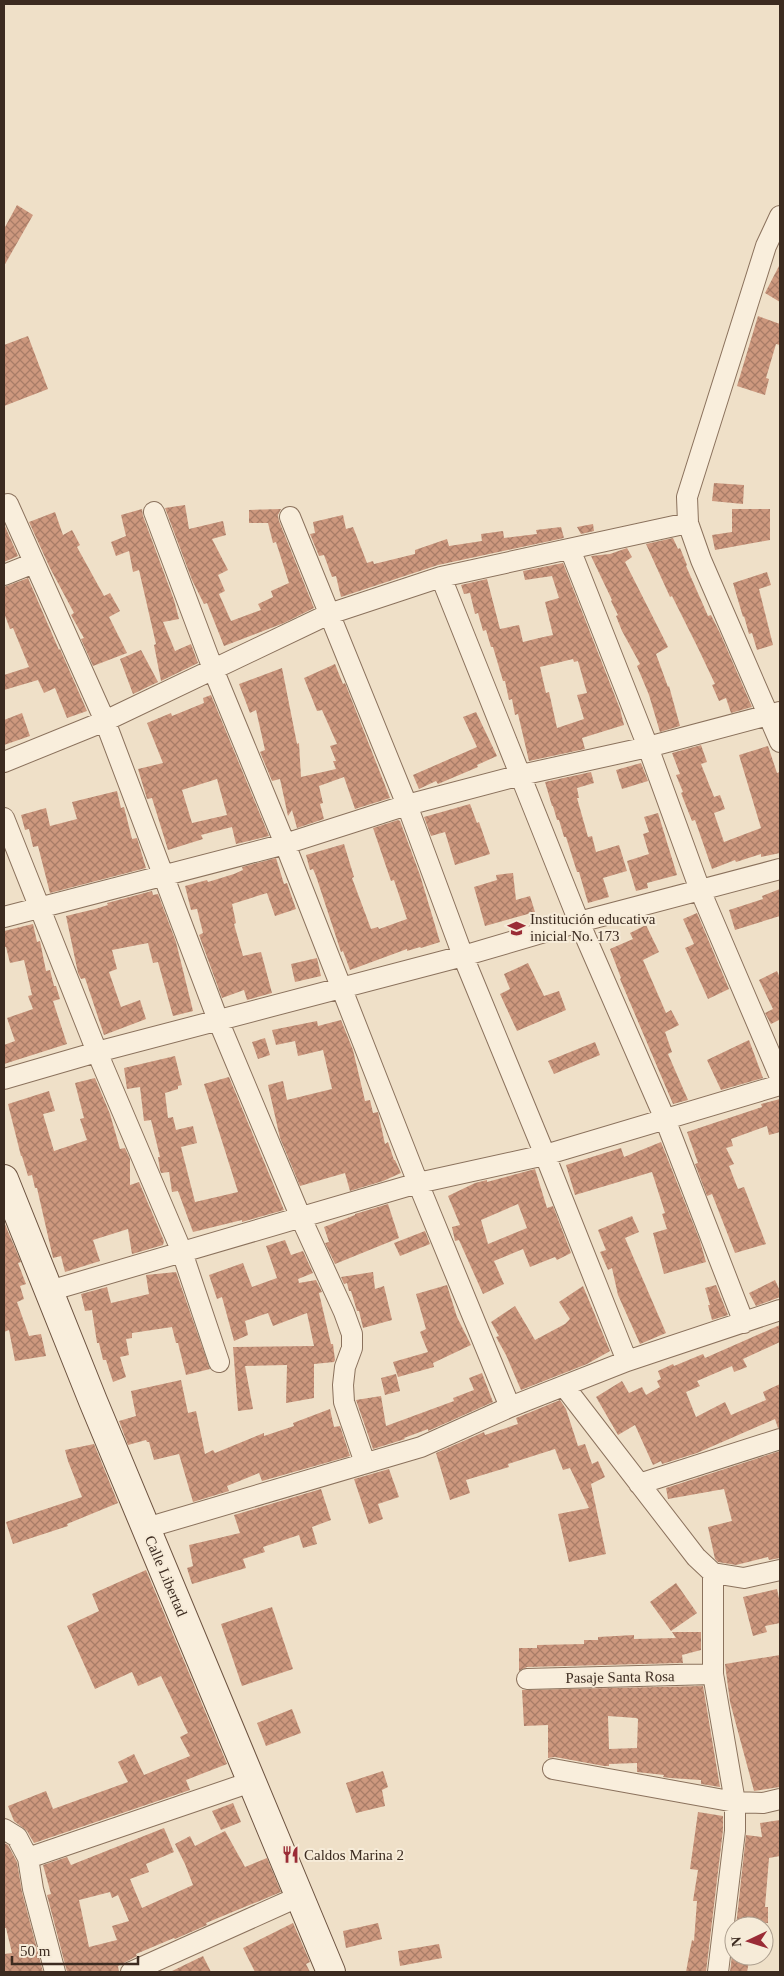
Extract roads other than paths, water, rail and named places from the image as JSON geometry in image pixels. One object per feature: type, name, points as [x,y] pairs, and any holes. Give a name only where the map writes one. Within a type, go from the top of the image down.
[{"type":"street","points":[[780,216],[766,246],[687,497],[688,523],[701,560],[775,714],[780,742]]},
{"type":"street","points":[[8,504],[105,721],[218,1020],[301,1218],[344,1312],[352,1334],[352,1348],[345,1367],[344,1402],[365,1464]]},
{"type":"street","points":[[154,512],[213,669],[510,1407]]},
{"type":"street","points":[[290,517],[407,805],[463,956],[627,1361]]},
{"type":"street","points":[[4,762],[105,721],[329,614],[441,577],[688,523]]},
{"type":"street","points":[[570,549],[648,747],[700,890],[780,1077]]},
{"type":"street","points":[[4,575],[34,563]]},
{"type":"street","points":[[441,577],[579,922],[665,1120],[744,1323]]},
{"type":"street","points":[[4,917],[285,844],[407,805],[521,775],[648,747],[775,714]]},
{"type":"street","points":[[4,818],[97,1052],[112,1083],[182,1252],[219,1362]]},
{"type":"street","points":[[4,1079],[97,1052],[463,956],[579,922],[780,869]]},
{"type":"street","points":[[48,1291],[418,1182],[545,1155],[780,1085]]},
{"type":"street","name":"Calle Libertad","points":[[4,1179],[48,1291],[330,1972]]},
{"type":"street","points":[[146,1528],[421,1447],[510,1407],[627,1361],[780,1310]]},
{"type":"street","points":[[564,1386],[696,1557],[713,1573],[744,1578],[780,1570]]},
{"type":"street","points":[[639,1484],[780,1439]]},
{"type":"street","points":[[713,1573],[713,1674],[735,1802],[735,1831],[718,1972]]},
{"type":"street","name":"Pasaje Santa Rosa","points":[[528,1679],[713,1674]]},
{"type":"street","points":[[553,1770],[735,1802],[763,1803],[780,1799]]},
{"type":"street","points":[[28,1858],[251,1782]]},
{"type":"street","points":[[4,1829],[17,1837],[28,1858],[33,1889],[55,1972]]},
{"type":"street","points":[[131,1972],[298,1896]]},
{"type":"place","name":"Institución educativa inicial No. 173","points":[[516,928]]},
{"type":"place","name":"Caldos Marina 2","points":[[290,1855]]}]
